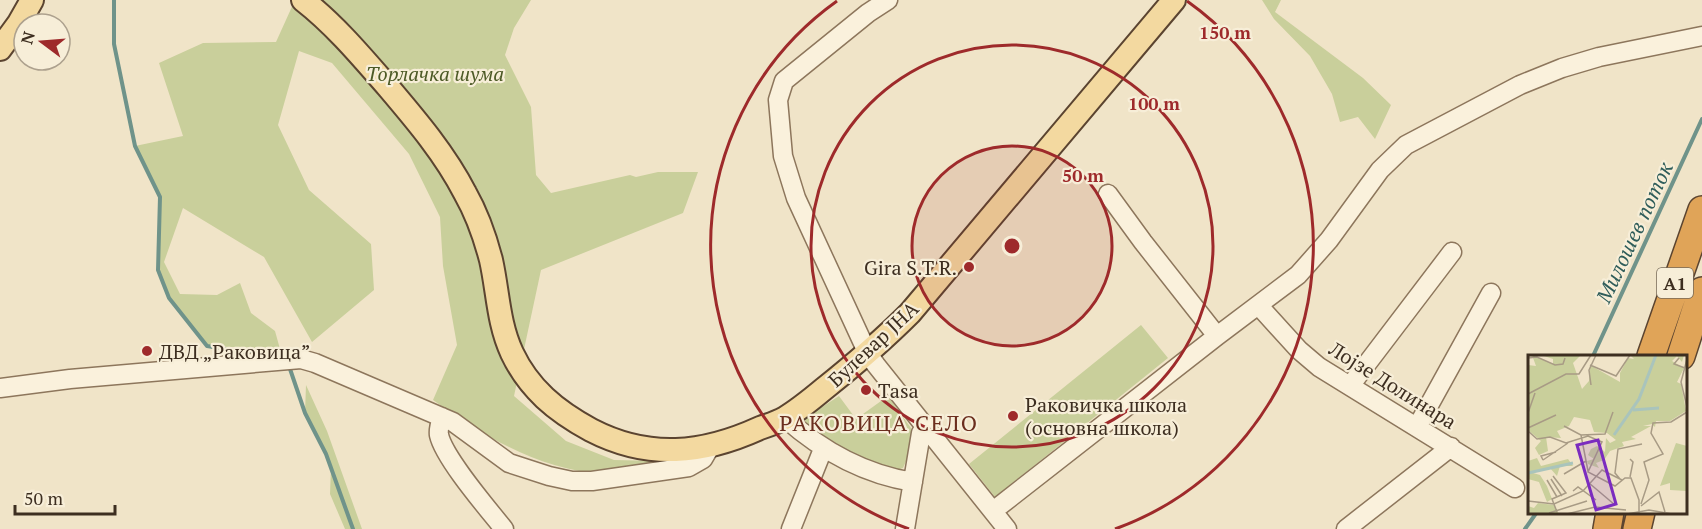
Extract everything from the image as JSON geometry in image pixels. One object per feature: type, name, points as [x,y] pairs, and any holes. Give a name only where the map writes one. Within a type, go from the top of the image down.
[{"type":"highway","name":"A1","points":[[1652,355],[1702,210]]},
{"type":"highway","name":"A1","points":[[1682,355],[1702,291]]},
{"type":"highway","points":[[1607,529],[1610,514]]},
{"type":"highway","points":[[1637,529],[1641,514]]},
{"type":"main road","points":[[0,49],[32,0]]},
{"type":"main road","name":"Булевар ЈНА","points":[[303,0],[347,40],[411,115],[451,167],[466,194],[485,240],[503,328],[511,352],[538,394],[557,410],[603,436],[633,446],[668,451],[710,447],[739,438],[785,418],[868,354],[910,313],[1174,0]]},
{"type":"street","points":[[888,0],[868,13],[784,81],[778,100],[783,156],[796,198],[868,354],[1007,529]]},
{"type":"street","points":[[993,511],[1291,281],[1329,240],[1380,170],[1406,145],[1520,85],[1562,68],[1599,57],[1702,36]]},
{"type":"street","points":[[1108,194],[1217,336]]},
{"type":"street","points":[[1350,386],[1452,252]]},
{"type":"street","points":[[1416,427],[1491,293]]},
{"type":"street","name":"Лојзе Долинара","points":[[1259,306],[1299,350],[1319,367],[1515,488]]},
{"type":"street","points":[[0,388],[70,379],[297,359],[315,363],[442,417],[462,428],[509,463],[532,472],[572,481],[613,480],[688,467],[703,459],[710,447]]},
{"type":"street","points":[[442,417],[439,429],[442,442],[458,469],[504,529]]},
{"type":"street","points":[[785,418],[823,449],[858,467],[893,479],[913,482]]},
{"type":"street","points":[[905,529],[921,433],[926,426]]},
{"type":"street","points":[[1346,529],[1450,447]]},
{"type":"street","points":[[791,529],[823,449]]},
{"type":"green space","name":"Торлачка шума","points":[[295,0],[531,0],[514,28],[505,55],[531,107],[536,175],[551,193],[630,175],[636,177],[658,172],[698,172],[683,213],[541,270],[514,396],[566,441],[614,460],[657,461],[657,467],[606,474],[559,466],[536,459],[493,439],[433,400],[457,345],[443,266],[440,217],[409,154],[332,63],[299,51],[278,125],[309,190],[371,244],[374,290],[312,342],[264,257],[183,208],[164,262],[180,294],[217,295],[240,283],[251,313],[275,331],[280,349],[207,346],[169,298],[158,270],[160,197],[135,146],[183,136],[159,63],[203,43],[276,42]]},
{"type":"green space","points":[[1262,0],[1281,0],[1275,12],[1363,78],[1391,105],[1375,139],[1358,117],[1340,122],[1332,94],[1310,56],[1274,19]]},
{"type":"green space","points":[[1141,325],[1168,358],[995,497],[969,464]]},
{"type":"green space","points":[[306,385],[327,431],[362,529],[345,529],[330,494],[331,468],[305,413]]},
{"type":"green space","points":[[839,396],[856,419],[888,396],[911,428],[911,450],[903,468],[897,470],[851,458],[799,422]]},
{"type":"waterway","points":[[114,0],[114,44],[135,146],[160,197],[158,270],[169,298],[207,346],[260,355]]},
{"type":"waterway","name":"Милошев поток","points":[[1593,355],[1702,119]]},
{"type":"waterway","points":[[289,366],[305,413],[326,454],[353,529]]},
{"type":"waterway","name":"Милошев поток","points":[[1525,529],[1536,514]]},
{"type":"place","name":"Gira S.T.R.","points":[[969,267]]},
{"type":"place","name":"ДВД „Раковица”","points":[[147,351]]},
{"type":"place","name":"Tasa","points":[[866,390]]},
{"type":"place","name":"Раковичка школа (основна школа)","points":[[1013,416]]},
{"type":"district","name":"РАКОВИЦА СЕЛО","points":[[879,422]]}]
